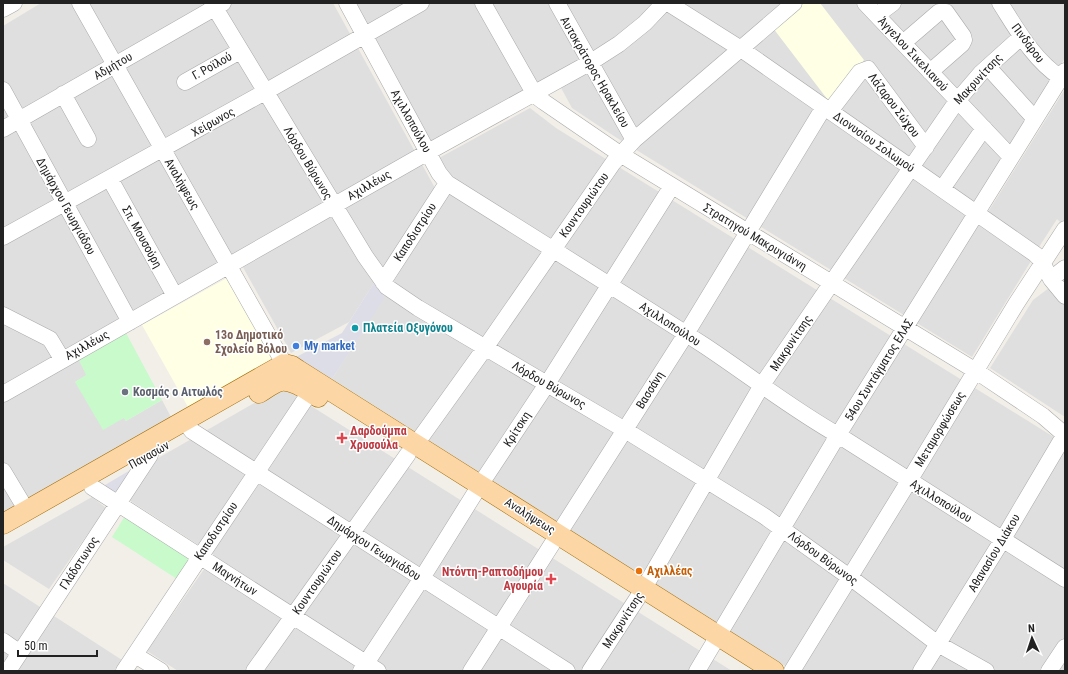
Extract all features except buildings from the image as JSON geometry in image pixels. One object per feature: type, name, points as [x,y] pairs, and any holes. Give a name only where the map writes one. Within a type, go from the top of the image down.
[{"type":"main road","name":"Παγασών","points":[[3,537],[150,455],[188,426],[284,364]]},
{"type":"main road","name":"Αναλήψεως","points":[[284,364],[292,366],[412,449],[715,641],[774,671]]},
{"type":"main road","name":"Παγασών","points":[[3,524],[188,426],[279,382],[286,381],[303,388]]},
{"type":"main road","name":"Αναλήψεως","points":[[303,388],[412,449]]},
{"type":"main road","name":"Αναλήψεως","points":[[715,641],[750,671]]},
{"type":"street","points":[[3,10],[14,3]]},
{"type":"street","name":"Αναλήψεως","points":[[80,3],[114,66],[284,364],[303,388]]},
{"type":"street","name":"Αχιλλοπούλου","points":[[346,3],[428,152],[447,182],[686,334],[797,411],[838,435],[1065,579]]},
{"type":"street","name":"Στρατηγού Μακρυγιάννη","points":[[483,3],[535,93],[550,107],[620,154],[976,371],[1043,416],[1065,435]]},
{"type":"street","name":"Αυτοκράτορος Ηρακλείου","points":[[557,3],[634,140]]},
{"type":"street","name":"Αχιλλέως","points":[[3,394],[334,205],[591,62],[626,39],[645,23],[664,3]]},
{"type":"street","name":"Διονυσίου Σολωμού","points":[[668,3],[741,49],[1035,254],[1043,263],[1052,279],[1065,296]]},
{"type":"street","name":"Κουντουριώτου","points":[[254,671],[351,533],[485,348],[620,154],[634,140],[794,3]]},
{"type":"street","name":"Άγγελου Σικελιανού","points":[[865,3],[1011,157]]},
{"type":"street","points":[[877,15],[893,3]]},
{"type":"street","name":"Πινδάρου","points":[[1000,3],[1033,54],[1049,70],[1063,75]]},
{"type":"street","name":"Αδμήτου","points":[[3,129],[114,66],[216,5]]},
{"type":"street","name":"Λόρδου Βύρωνος","points":[[216,5],[240,51],[365,256],[389,288],[418,308],[625,430],[782,528],[938,644],[986,671]]},
{"type":"street","name":"Χείρωνος","points":[[3,238],[364,36],[411,5]]},
{"type":"street","points":[[903,43],[942,11],[946,12],[963,36],[964,40],[962,44],[930,72]]},
{"type":"street","name":"Μακρυνίτσης","points":[[590,671],[640,593],[762,386],[831,283],[957,101],[976,78],[1021,37]]},
{"type":"street","name":"Γ. Ροϊλού","points":[[185,82],[240,51]]},
{"type":"street","points":[[988,67],[1035,119]]},
{"type":"street","name":"Λάζαρου Σώχου","points":[[827,109],[860,72],[868,69],[926,147]]},
{"type":"street","name":"54ου Συντάγματος ΕΛΑΣ","points":[[697,671],[838,435],[1063,75]]},
{"type":"street","name":"Δημάρχου Γεωργιάδου","points":[[3,90],[130,322]]},
{"type":"street","points":[[63,94],[88,139]]},
{"type":"street","name":"Βασσάνη","points":[[471,671],[686,334],[747,232],[827,109]]},
{"type":"street","points":[[942,189],[984,128]]},
{"type":"street","name":"Σπ. Μουσούρη","points":[[110,179],[175,296]]},
{"type":"street","name":"Καποδιστρίου","points":[[383,282],[447,182]]},
{"type":"street","name":"Κρίτσκη","points":[[368,668],[477,490],[548,384],[672,186]]},
{"type":"street","name":"Μεταμορφώσεως","points":[[792,671],[1043,263],[1064,233]]},
{"type":"street","points":[[1052,279],[1065,268]]},
{"type":"street","points":[[3,315],[50,339],[62,359]]},
{"type":"street","name":"Καποδιστρίου","points":[[124,671],[199,556],[256,473],[303,388]]},
{"type":"street","name":"Δημάρχου Γεωργιάδου","points":[[188,426],[256,473],[567,671]]},
{"type":"street","name":"Αθανασίου Διάκου","points":[[921,671],[1003,539],[1065,435]]},
{"type":"street","name":"Γλάδστωνος","points":[[8,671],[150,455]]},
{"type":"street","points":[[3,471],[27,511]]},
{"type":"street","name":"Μαγνήτων","points":[[92,487],[293,616],[368,668]]},
{"type":"street","points":[[3,641],[20,653]]},
{"type":"street","points":[[1049,671],[1065,647]]},
{"type":"street","points":[[135,655],[161,671]]},
{"type":"shaded area","points":[[41,3],[333,3],[435,188],[349,322],[291,353],[235,253],[72,347],[87,375],[75,382],[126,421],[162,400],[171,417],[3,513],[3,26]]},
{"type":"shaded area","points":[[356,3],[1065,3],[1065,58],[968,217],[1031,261],[972,357],[617,138],[572,108],[554,75],[430,142]]},
{"type":"shaded area","points":[[801,3],[820,3],[864,60],[831,104],[773,28]]},
{"type":"shaded area","points":[[1065,89],[1065,227],[1057,219],[1039,247],[988,212]]},
{"type":"shaded area","points":[[530,108],[556,128],[1057,439],[1065,447],[1065,671],[793,671],[332,379],[457,181],[449,176],[439,158]]},
{"type":"shaded area","points":[[1065,276],[1065,417],[990,368],[1033,300]]},
{"type":"shaded area","name":"13o Δημοτικό Σχολείο Βόλου","points":[[227,278],[272,359],[188,407],[142,325]]},
{"type":"shaded area","name":"Πλατεία Οξυγόνου","points":[[374,283],[385,297],[332,379],[296,357],[342,333]]},
{"type":"shaded area","points":[[288,391],[732,671],[178,671],[147,651],[214,555],[129,500],[153,461],[270,394]]},
{"type":"shaded area","points":[[132,469],[116,495],[100,488]]},
{"type":"shaded area","points":[[92,497],[106,508],[49,589],[3,560],[3,547]]},
{"type":"shaded area","points":[[3,583],[139,671],[3,671]]},
{"type":"green space","points":[[126,333],[162,400],[126,421],[124,418],[103,430],[75,382],[86,375],[79,360]]},
{"type":"green space","points":[[125,516],[190,558],[177,579],[112,537]]},
{"type":"place","name":"Πλατεία Οξυγόνου","points":[[355,328]]},
{"type":"place","name":"13o Δημοτικό Σχολείο Βόλου","points":[[207,342]]},
{"type":"place","name":"My market","points":[[296,346]]},
{"type":"place","name":"Κοσμάς ο Αιτωλός","points":[[125,392]]},
{"type":"place","name":"Δαρδούμπα Χρυσούλα","points":[[342,438]]},
{"type":"place","name":"Αχιλλέας","points":[[639,571]]},
{"type":"place","name":"Ντόντη-Ραπτοδήμου Αγουρία","points":[[551,579]]}]
